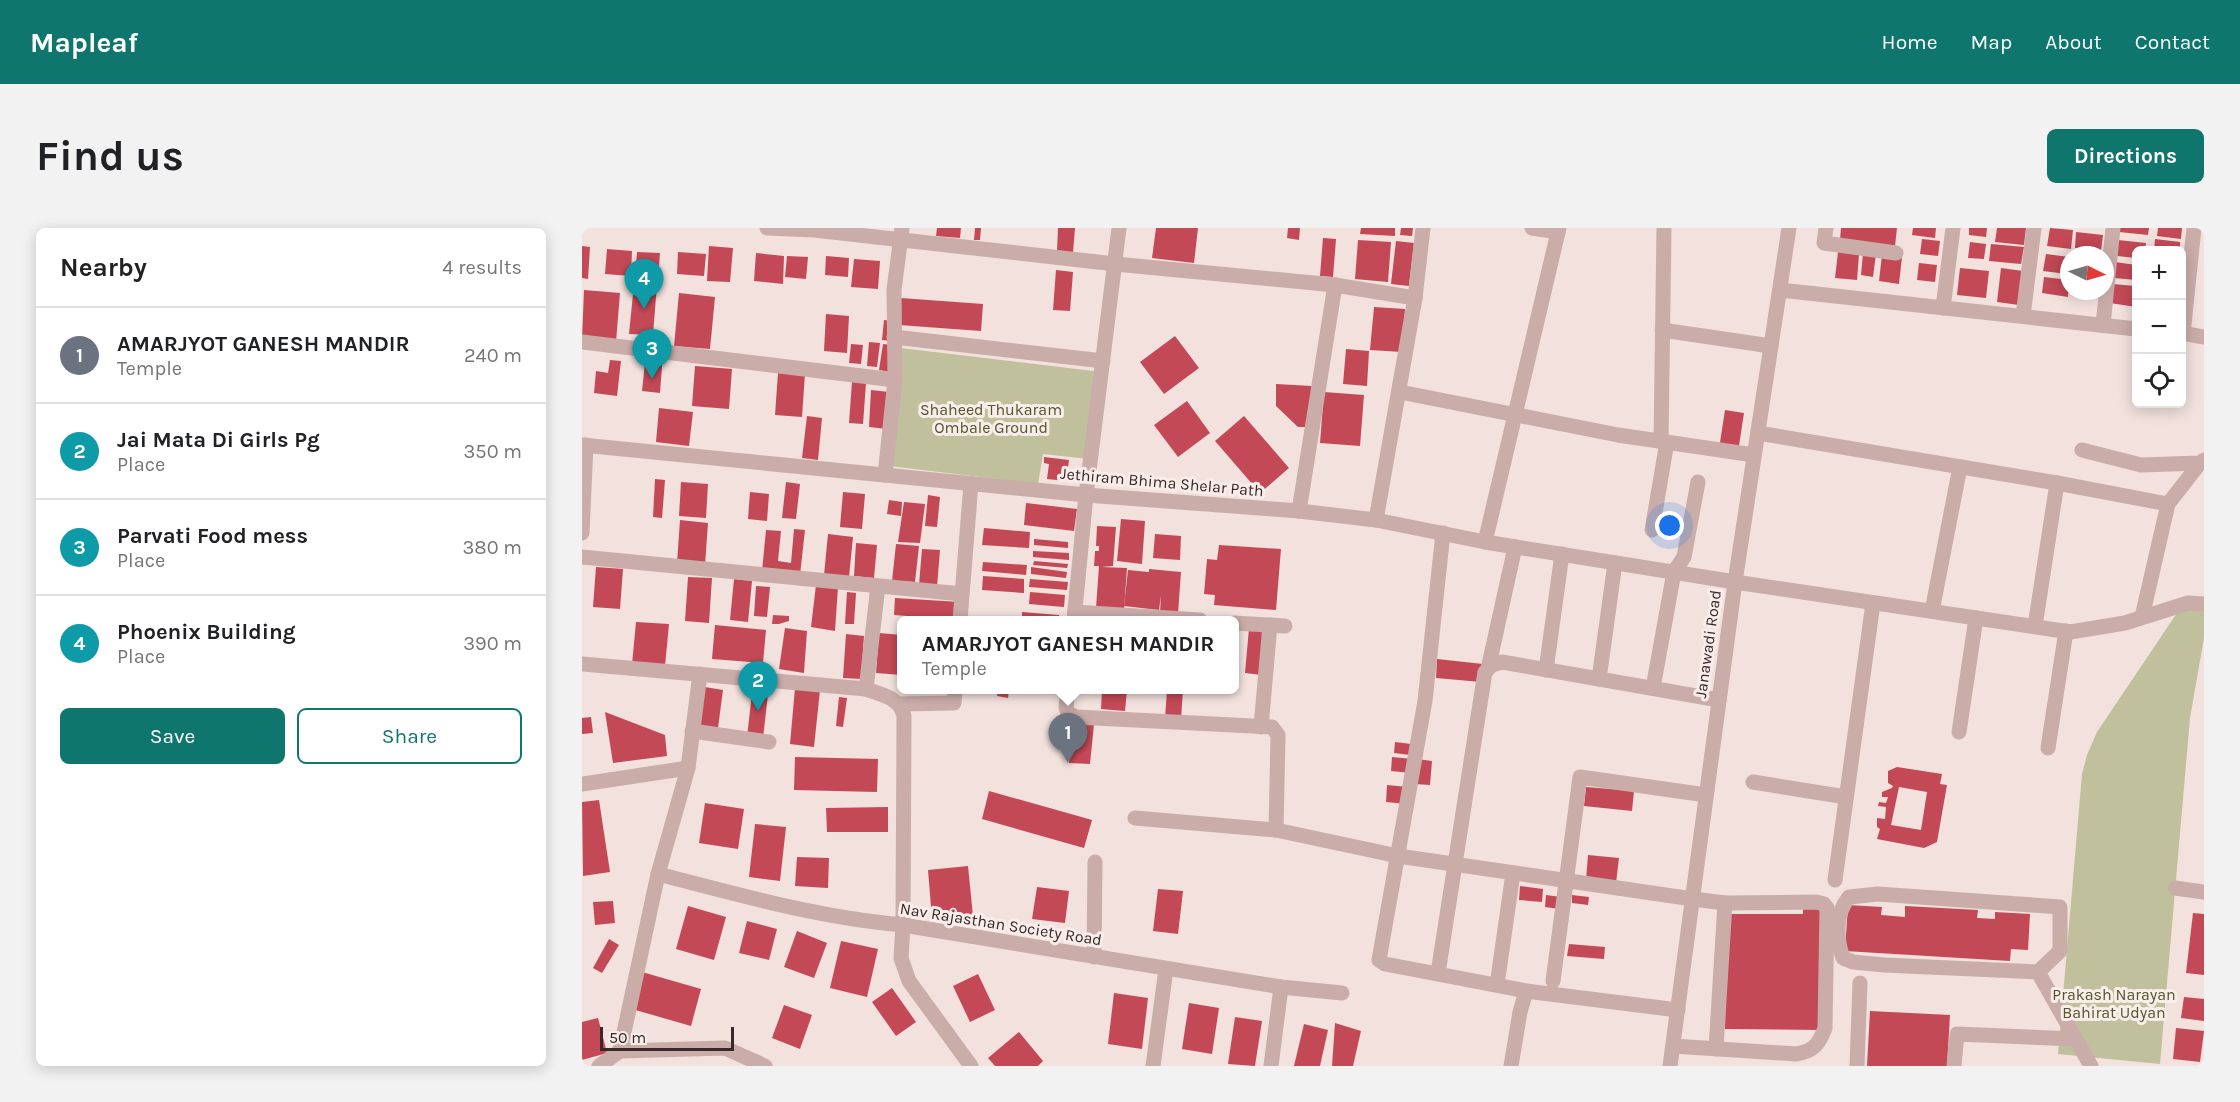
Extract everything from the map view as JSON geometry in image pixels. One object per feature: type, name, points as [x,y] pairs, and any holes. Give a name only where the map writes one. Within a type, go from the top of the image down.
[{"type":"street","points":[[767,228],[901,234],[1115,264],[1335,285],[1415,298]]},
{"type":"street","points":[[1075,616],[1086,495],[1119,228]]},
{"type":"street","points":[[1376,520],[1400,392],[1423,228]]},
{"type":"street","points":[[1485,542],[1558,230],[1532,228]]},
{"type":"street","points":[[1652,530],[1664,441],[1662,330],[1664,228]]},
{"type":"street","name":"Janawadi Road","points":[[1670,1066],[1735,582],[1789,228]]},
{"type":"street","points":[[1826,228],[1824,243],[1896,253]]},
{"type":"street","points":[[1943,308],[1953,228]]},
{"type":"street","points":[[2023,316],[2034,228]]},
{"type":"street","points":[[2103,325],[2114,228]]},
{"type":"street","points":[[2186,300],[2194,228]]},
{"type":"street","points":[[885,475],[895,380],[894,290],[901,234]]},
{"type":"street","points":[[1299,511],[1335,285]]},
{"type":"street","points":[[1780,290],[2132,329]]},
{"type":"street","points":[[1662,330],[1771,346]]},
{"type":"street","points":[[2186,335],[2204,337]]},
{"type":"street","points":[[894,337],[1103,361]]},
{"type":"street","points":[[582,342],[895,380]]},
{"type":"street","points":[[1400,392],[1515,415],[1754,455]]},
{"type":"street","points":[[1758,433],[2168,504]]},
{"type":"street","points":[[582,533],[584,445]]},
{"type":"street","name":"Jethiram Bhima Shelar Path","points":[[584,445],[1086,495],[1299,511],[1376,520],[1515,547],[2066,631],[2125,623],[2188,603],[2204,604]]},
{"type":"street","points":[[2082,450],[2141,465],[2202,461]]},
{"type":"street","points":[[2142,617],[2168,504],[2202,461]]},
{"type":"street","points":[[1932,611],[1959,467]]},
{"type":"street","points":[[1653,688],[1674,572],[1684,557],[1698,482]]},
{"type":"street","points":[[960,616],[971,483]]},
{"type":"street","points":[[2035,626],[2057,483]]},
{"type":"street","points":[[1443,533],[1425,701],[1379,960],[1385,964],[1526,990],[1678,1010]]},
{"type":"street","points":[[1488,669],[1515,547]]},
{"type":"street","points":[[1546,670],[1562,554]]},
{"type":"street","points":[[582,557],[962,594]]},
{"type":"street","points":[[1599,679],[1615,563]]},
{"type":"street","points":[[866,689],[878,586]]},
{"type":"street","points":[[1835,880],[1874,603]]},
{"type":"street","points":[[1959,732],[1976,618]]},
{"type":"street","points":[[1239,623],[1277,626],[1261,727]]},
{"type":"street","points":[[2048,748],[2066,631]]},
{"type":"street","points":[[1438,974],[1485,672],[1492,665],[1502,662],[1719,700]]},
{"type":"street","points":[[582,664],[866,689],[899,704],[954,704],[955,694]]},
{"type":"street","points":[[620,1050],[658,874],[688,768],[700,674]]},
{"type":"street","points":[[1068,694],[1066,707],[1068,713],[1076,717],[1272,727],[1278,735],[1276,830]]},
{"type":"street","points":[[899,704],[903,716],[901,958],[909,981],[971,1066]]},
{"type":"street","points":[[692,731],[768,742]]},
{"type":"street","points":[[582,784],[688,768]]},
{"type":"street","points":[[1553,981],[1580,777],[1706,795]]},
{"type":"street","points":[[1753,782],[1846,797]]},
{"type":"street","points":[[1135,818],[1276,830],[1398,856],[1725,903],[1816,902],[1824,904],[1827,908],[1825,1028],[1820,1041],[1810,1051],[1796,1054],[1673,1046]]},
{"type":"street","points":[[1094,957],[1095,862]]},
{"type":"street","points":[[1497,985],[1514,873]]},
{"type":"street","name":"Nav Rajasthan Society Road","points":[[658,874],[795,909],[860,921],[903,925],[1281,987],[1342,993]]},
{"type":"street","points":[[2175,888],[2204,892]]},
{"type":"street","points":[[1878,894],[2060,907],[2060,951],[2038,972],[1853,962],[1843,958],[1838,942],[1843,905],[1850,897],[1878,894]]},
{"type":"street","points":[[1716,1049],[1725,903]]},
{"type":"street","points":[[1153,1066],[1166,969]]},
{"type":"street","points":[[2038,972],[2091,1066]]},
{"type":"street","points":[[1857,1066],[1860,983]]},
{"type":"street","points":[[1271,1066],[1281,987]]},
{"type":"street","points":[[1511,1066],[1526,990]]},
{"type":"street","points":[[1954,1066],[1957,1035],[2075,1039]]},
{"type":"street","points":[[599,1066],[620,1050],[724,1048],[765,1066]]},
{"type":"green space","name":"Shaheed Thukaram Ombale Ground","points":[[901,348],[1102,372],[1089,459],[1043,454],[1038,484],[889,466]]},
{"type":"green space","name":"Prakash Narayan Bahirat Udyan","points":[[2181,607],[2204,611],[2204,638],[2190,718],[2160,1064],[2058,1054],[2082,774],[2087,755],[2097,732]]},
{"type":"building","points":[[937,228],[961,228],[960,238],[936,236]]},
{"type":"building","points":[[975,228],[981,228],[980,240],[974,240]]},
{"type":"building","points":[[1058,228],[1075,228],[1073,253],[1057,252]]},
{"type":"building","points":[[1156,228],[1198,228],[1194,263],[1152,258]]},
{"type":"building","points":[[1288,228],[1300,228],[1299,240],[1287,238]]},
{"type":"building","points":[[1361,228],[1395,228],[1395,236],[1360,234]]},
{"type":"building","points":[[1401,228],[1413,228],[1412,236],[1400,235]]},
{"type":"building","points":[[1841,228],[1897,228],[1895,246],[1840,240]]},
{"type":"building","points":[[1913,228],[1936,228],[1935,238],[1912,235]]},
{"type":"building","points":[[1969,228],[1987,228],[1986,237],[1969,235]]},
{"type":"building","points":[[1997,228],[2026,228],[2024,245],[1995,242]]},
{"type":"building","points":[[2050,228],[2073,230],[2071,246],[2047,246]]},
{"type":"building","points":[[2120,228],[2149,228],[2148,235],[2119,232]]},
{"type":"building","points":[[2158,228],[2182,228],[2181,239],[2157,236]]},
{"type":"building","points":[[2076,232],[2103,235],[2102,246],[2075,246]]},
{"type":"building","points":[[1323,238],[1336,239],[1333,277],[1320,276]]},
{"type":"building","points":[[1922,239],[1940,241],[1938,256],[1920,254]]},
{"type":"building","points":[[2155,239],[2180,242],[2180,246],[2154,246]]},
{"type":"building","points":[[1358,240],[1391,242],[1388,282],[1355,279]]},
{"type":"building","points":[[2118,240],[2146,243],[2146,246],[2132,246],[2132,258],[2117,256]]},
{"type":"building","points":[[1396,241],[1414,243],[1409,286],[1391,284]]},
{"type":"building","points":[[1970,242],[1986,244],[1984,259],[1968,258]]},
{"type":"building","points":[[1991,244],[2024,247],[2021,264],[1989,261]]},
{"type":"building","points":[[582,246],[590,247],[588,279],[582,278]]},
{"type":"building","points":[[709,246],[733,248],[730,282],[707,281]]},
{"type":"building","points":[[607,249],[632,251],[631,276],[605,274]]},
{"type":"building","points":[[637,252],[660,253],[658,280],[635,279]]},
{"type":"building","points":[[678,252],[706,254],[704,276],[677,274]]},
{"type":"building","points":[[1838,252],[1859,255],[1857,280],[1835,278]]},
{"type":"building","points":[[756,253],[784,256],[783,284],[754,281]]},
{"type":"building","points":[[1863,253],[1876,254],[1873,277],[1861,275]]},
{"type":"building","points":[[2046,254],[2060,256],[2060,273],[2043,271]]},
{"type":"building","points":[[1882,255],[1902,257],[1899,284],[1879,281]]},
{"type":"building","points":[[787,256],[808,257],[806,279],[785,277]]},
{"type":"building","points":[[826,256],[849,258],[848,277],[825,275]]},
{"type":"building","points":[[854,259],[880,261],[878,289],[851,287]]},
{"type":"building","points":[[2115,262],[2132,264],[2132,280],[2114,278]]},
{"type":"building","points":[[1919,263],[1937,265],[1935,282],[1917,280]]},
{"type":"building","points":[[1960,268],[1989,271],[1986,298],[1957,295]]},
{"type":"building","points":[[2001,268],[2023,271],[2019,305],[1997,302]]},
{"type":"building","points":[[1056,270],[1073,272],[1070,311],[1053,310]]},
{"type":"building","points":[[2044,277],[2060,279],[2060,296],[2042,293]]},
{"type":"building","points":[[634,284],[657,284],[653,335],[629,334]]},
{"type":"building","points":[[2114,284],[2132,286],[2132,306],[2110,303],[2110,300],[2114,300]]},
{"type":"building","points":[[584,290],[620,293],[616,342],[582,339]]},
{"type":"building","points":[[679,293],[715,297],[710,349],[674,346]]},
{"type":"building","points":[[901,298],[983,304],[981,331],[899,325]]},
{"type":"building","points":[[1374,307],[1405,309],[1402,352],[1370,350]]},
{"type":"building","points":[[826,314],[849,316],[847,353],[824,351]]},
{"type":"building","points":[[884,320],[893,321],[892,341],[882,340]]},
{"type":"building","points":[[1175,336],[1199,368],[1164,394],[1140,362]]},
{"type":"building","points":[[869,342],[880,343],[877,367],[867,366]]},
{"type":"building","points":[[851,344],[863,345],[861,364],[849,363]]},
{"type":"building","points":[[883,344],[892,345],[891,372],[879,370]]},
{"type":"building","points":[[1346,349],[1369,351],[1367,386],[1343,384]]},
{"type":"building","points":[[646,352],[663,354],[660,393],[642,391]]},
{"type":"building","points":[[610,360],[621,361],[617,396],[594,393],[596,371],[608,373]]},
{"type":"building","points":[[695,366],[732,369],[729,409],[692,406]]},
{"type":"building","points":[[778,373],[805,374],[802,417],[775,415]]},
{"type":"building","points":[[852,382],[866,383],[863,424],[849,423]]},
{"type":"building","points":[[1276,384],[1312,386],[1308,427],[1298,427],[1276,406]]},
{"type":"building","points":[[871,390],[889,392],[887,429],[869,427]]},
{"type":"building","points":[[1324,392],[1364,395],[1360,446],[1320,443]]},
{"type":"building","points":[[1187,401],[1210,433],[1178,457],[1154,425]]},
{"type":"building","points":[[659,408],[693,412],[689,446],[656,442]]},
{"type":"building","points":[[1725,410],[1744,413],[1738,452],[1719,449]]},
{"type":"building","points":[[807,416],[822,418],[818,460],[802,458]]},
{"type":"building","points":[[1244,416],[1289,468],[1260,493],[1215,441]]},
{"type":"building","points":[[1044,457],[1069,460],[1066,481],[1047,479],[1049,464],[1044,463]]},
{"type":"building","points":[[655,479],[665,480],[662,518],[653,517]]},
{"type":"building","points":[[681,482],[708,484],[706,518],[679,516]]},
{"type":"building","points":[[786,482],[800,484],[796,519],[782,518]]},
{"type":"building","points":[[750,492],[769,494],[767,521],[748,519]]},
{"type":"building","points":[[843,492],[865,494],[862,529],[840,527]]},
{"type":"building","points":[[928,495],[940,497],[937,527],[925,526]]},
{"type":"building","points":[[889,500],[902,502],[901,516],[887,514]]},
{"type":"building","points":[[904,502],[925,504],[920,543],[898,542]]},
{"type":"building","points":[[1026,503],[1077,509],[1074,531],[1024,525]]},
{"type":"building","points":[[1121,519],[1145,521],[1142,564],[1117,561]]},
{"type":"building","points":[[680,520],[708,523],[705,565],[677,563]]},
{"type":"building","points":[[1097,526],[1116,527],[1113,566],[1101,567],[1127,568],[1124,610],[1096,608],[1099,566],[1094,566],[1095,551],[1099,551],[1099,546],[1096,546]]},
{"type":"building","points":[[984,528],[1030,532],[1029,548],[982,545]]},
{"type":"building","points":[[794,529],[805,530],[800,575],[762,571],[766,530],[781,531],[778,561],[791,563]]},
{"type":"building","points":[[828,534],[853,537],[849,577],[824,575]]},
{"type":"building","points":[[1155,534],[1181,536],[1180,560],[1153,558]]},
{"type":"building","points":[[1034,539],[1068,542],[1068,548],[1034,545]]},
{"type":"building","points":[[856,543],[877,545],[874,578],[854,576]]},
{"type":"building","points":[[896,544],[919,546],[915,582],[892,581]]},
{"type":"building","points":[[1219,545],[1281,549],[1276,610],[1214,605],[1215,595],[1204,594],[1207,559],[1217,560]]},
{"type":"building","points":[[922,549],[940,550],[937,587],[919,585]]},
{"type":"building","points":[[1033,551],[1069,553],[1069,560],[1033,557]]},
{"type":"building","points":[[1034,561],[1068,564],[1067,568],[1033,565]]},
{"type":"building","points":[[983,562],[1027,565],[1026,575],[982,571]]},
{"type":"building","points":[[596,567],[623,569],[620,609],[593,607]]},
{"type":"building","points":[[1031,567],[1067,572],[1066,578],[1031,574]]},
{"type":"building","points":[[1149,569],[1181,572],[1178,614],[1160,613],[1161,595],[1159,610],[1124,606],[1128,570],[1149,572]]},
{"type":"building","points":[[983,576],[1024,579],[1024,593],[982,590]]},
{"type":"building","points":[[688,577],[712,578],[709,623],[685,621]]},
{"type":"building","points":[[734,579],[752,581],[748,622],[730,620]]},
{"type":"building","points":[[1030,579],[1068,582],[1067,590],[1029,587]]},
{"type":"building","points":[[816,585],[838,587],[835,631],[811,627]]},
{"type":"building","points":[[756,586],[770,587],[767,617],[754,616]]},
{"type":"building","points":[[847,592],[856,593],[854,624],[845,624]]},
{"type":"building","points":[[1030,592],[1065,595],[1064,607],[1029,604]]},
{"type":"building","points":[[895,598],[960,602],[959,616],[894,615]]},
{"type":"building","points":[[1022,612],[1059,615],[1059,616],[1022,616]]},
{"type":"building","points":[[773,615],[789,616],[789,621],[772,624]]},
{"type":"building","points":[[636,622],[669,624],[665,666],[632,664]]},
{"type":"building","points":[[715,625],[766,630],[763,663],[712,659]]},
{"type":"building","points":[[785,628],[807,631],[804,673],[779,669]]},
{"type":"building","points":[[1249,628],[1267,630],[1262,675],[1245,673]]},
{"type":"building","points":[[879,633],[897,635],[897,675],[876,673]]},
{"type":"building","points":[[846,634],[864,636],[861,679],[843,678]]},
{"type":"building","points":[[1437,659],[1483,664],[1481,682],[1436,678]]},
{"type":"building","points":[[753,684],[769,686],[763,738],[747,737]]},
{"type":"building","points":[[705,687],[723,690],[718,728],[699,725]]},
{"type":"building","points":[[795,688],[820,690],[814,747],[790,744]]},
{"type":"building","points":[[997,694],[1008,694],[1008,698],[997,696]]},
{"type":"building","points":[[1102,694],[1127,694],[1125,711],[1101,709]]},
{"type":"building","points":[[1167,694],[1183,694],[1181,719],[1165,718]]},
{"type":"building","points":[[839,697],[847,698],[843,727],[836,726]]},
{"type":"building","points":[[605,712],[665,735],[667,756],[613,763]]},
{"type":"building","points":[[591,717],[593,733],[582,734],[582,718]]},
{"type":"building","points":[[1072,723],[1094,724],[1090,764],[1069,763]]},
{"type":"building","points":[[1395,742],[1411,744],[1410,755],[1394,753]]},
{"type":"building","points":[[795,757],[878,759],[877,792],[794,790]]},
{"type":"building","points":[[1392,757],[1412,759],[1411,773],[1391,771]]},
{"type":"building","points":[[1417,759],[1432,761],[1430,785],[1415,784]]},
{"type":"building","points":[[1897,767],[1942,774],[1940,784],[1947,785],[1937,842],[1924,848],[1877,839],[1880,829],[1877,827],[1877,818],[1885,819],[1886,807],[1878,806],[1879,802],[1886,803],[1888,797],[1882,797],[1882,792],[1893,786],[1888,783],[1888,771]],"holes":[[[1899,787],[1927,792],[1921,830],[1891,825]]]},
{"type":"building","points":[[1387,785],[1408,787],[1407,804],[1386,802]]},
{"type":"building","points":[[1586,787],[1634,791],[1632,811],[1584,806]]},
{"type":"building","points":[[989,791],[1092,820],[1084,848],[982,819]]},
{"type":"building","points":[[599,800],[610,872],[583,876],[582,802]]},
{"type":"building","points":[[705,803],[744,809],[738,849],[699,843]]},
{"type":"building","points":[[888,807],[888,832],[827,832],[826,808]]},
{"type":"building","points":[[755,824],[786,827],[780,881],[749,877]]},
{"type":"building","points":[[1588,855],[1619,858],[1616,883],[1586,880]]},
{"type":"building","points":[[797,857],[829,858],[828,888],[795,886]]},
{"type":"building","points":[[968,866],[973,916],[932,919],[928,870]]},
{"type":"building","points":[[1520,886],[1543,889],[1542,902],[1519,900]]},
{"type":"building","points":[[1037,887],[1069,891],[1065,923],[1032,919]]},
{"type":"building","points":[[1158,889],[1183,891],[1178,934],[1153,931]]},
{"type":"building","points":[[1546,895],[1561,897],[1560,909],[1545,907]]},
{"type":"building","points":[[1572,895],[1589,897],[1588,905],[1572,903]]},
{"type":"building","points":[[613,901],[615,923],[595,925],[593,902]]},
{"type":"building","points":[[1848,905],[1882,907],[1881,915],[1905,917],[1905,906],[1978,910],[1977,918],[1995,919],[1995,912],[2030,914],[2028,950],[2011,949],[2010,961],[1845,951]]},
{"type":"building","points":[[688,906],[726,917],[714,960],[676,949]]},
{"type":"building","points":[[1803,908],[1822,908],[1821,1030],[1725,1029],[1727,914],[1803,914]]},
{"type":"building","points":[[2193,913],[2204,914],[2204,975],[2186,973]]},
{"type":"building","points":[[747,921],[777,929],[769,960],[739,953]]},
{"type":"building","points":[[797,931],[827,943],[814,978],[784,967]]},
{"type":"building","points":[[609,939],[619,945],[602,973],[593,968]]},
{"type":"building","points":[[841,941],[878,949],[867,997],[830,988]]},
{"type":"building","points":[[1569,944],[1605,947],[1604,959],[1567,956]]},
{"type":"building","points":[[642,972],[701,989],[691,1026],[632,1009]]},
{"type":"building","points":[[978,974],[995,1010],[970,1022],[953,986]]},
{"type":"building","points":[[892,988],[916,1022],[896,1036],[872,1002]]},
{"type":"building","points":[[1114,993],[1148,998],[1142,1049],[1108,1044]]},
{"type":"building","points":[[2184,997],[2204,999],[2204,1021],[2181,1018]]},
{"type":"building","points":[[1189,1003],[1219,1008],[1212,1054],[1182,1049]]},
{"type":"building","points":[[784,1005],[812,1015],[800,1049],[772,1038]]},
{"type":"building","points":[[1870,1011],[1950,1015],[1947,1066],[1867,1066]]},
{"type":"building","points":[[1235,1017],[1262,1021],[1255,1066],[1228,1064]]},
{"type":"building","points":[[598,1018],[607,1053],[582,1060],[582,1022]]},
{"type":"building","points":[[1335,1023],[1361,1031],[1353,1066],[1332,1066]]},
{"type":"building","points":[[1304,1024],[1328,1030],[1320,1066],[1294,1066]]},
{"type":"building","points":[[2176,1028],[2204,1031],[2200,1062],[2173,1059]]},
{"type":"building","points":[[1019,1032],[1043,1061],[1038,1066],[995,1066],[988,1058]]},
{"type":"place","name":"Phoenix Building","points":[[644,309]]},
{"type":"place","name":"Parvati Food mess","points":[[652,379]]},
{"type":"place","name":"Jai Mata Di Girls Pg","points":[[758,711]]},
{"type":"place","name":"AMARJYOT GANESH MANDIR","points":[[1068,763]]}]
